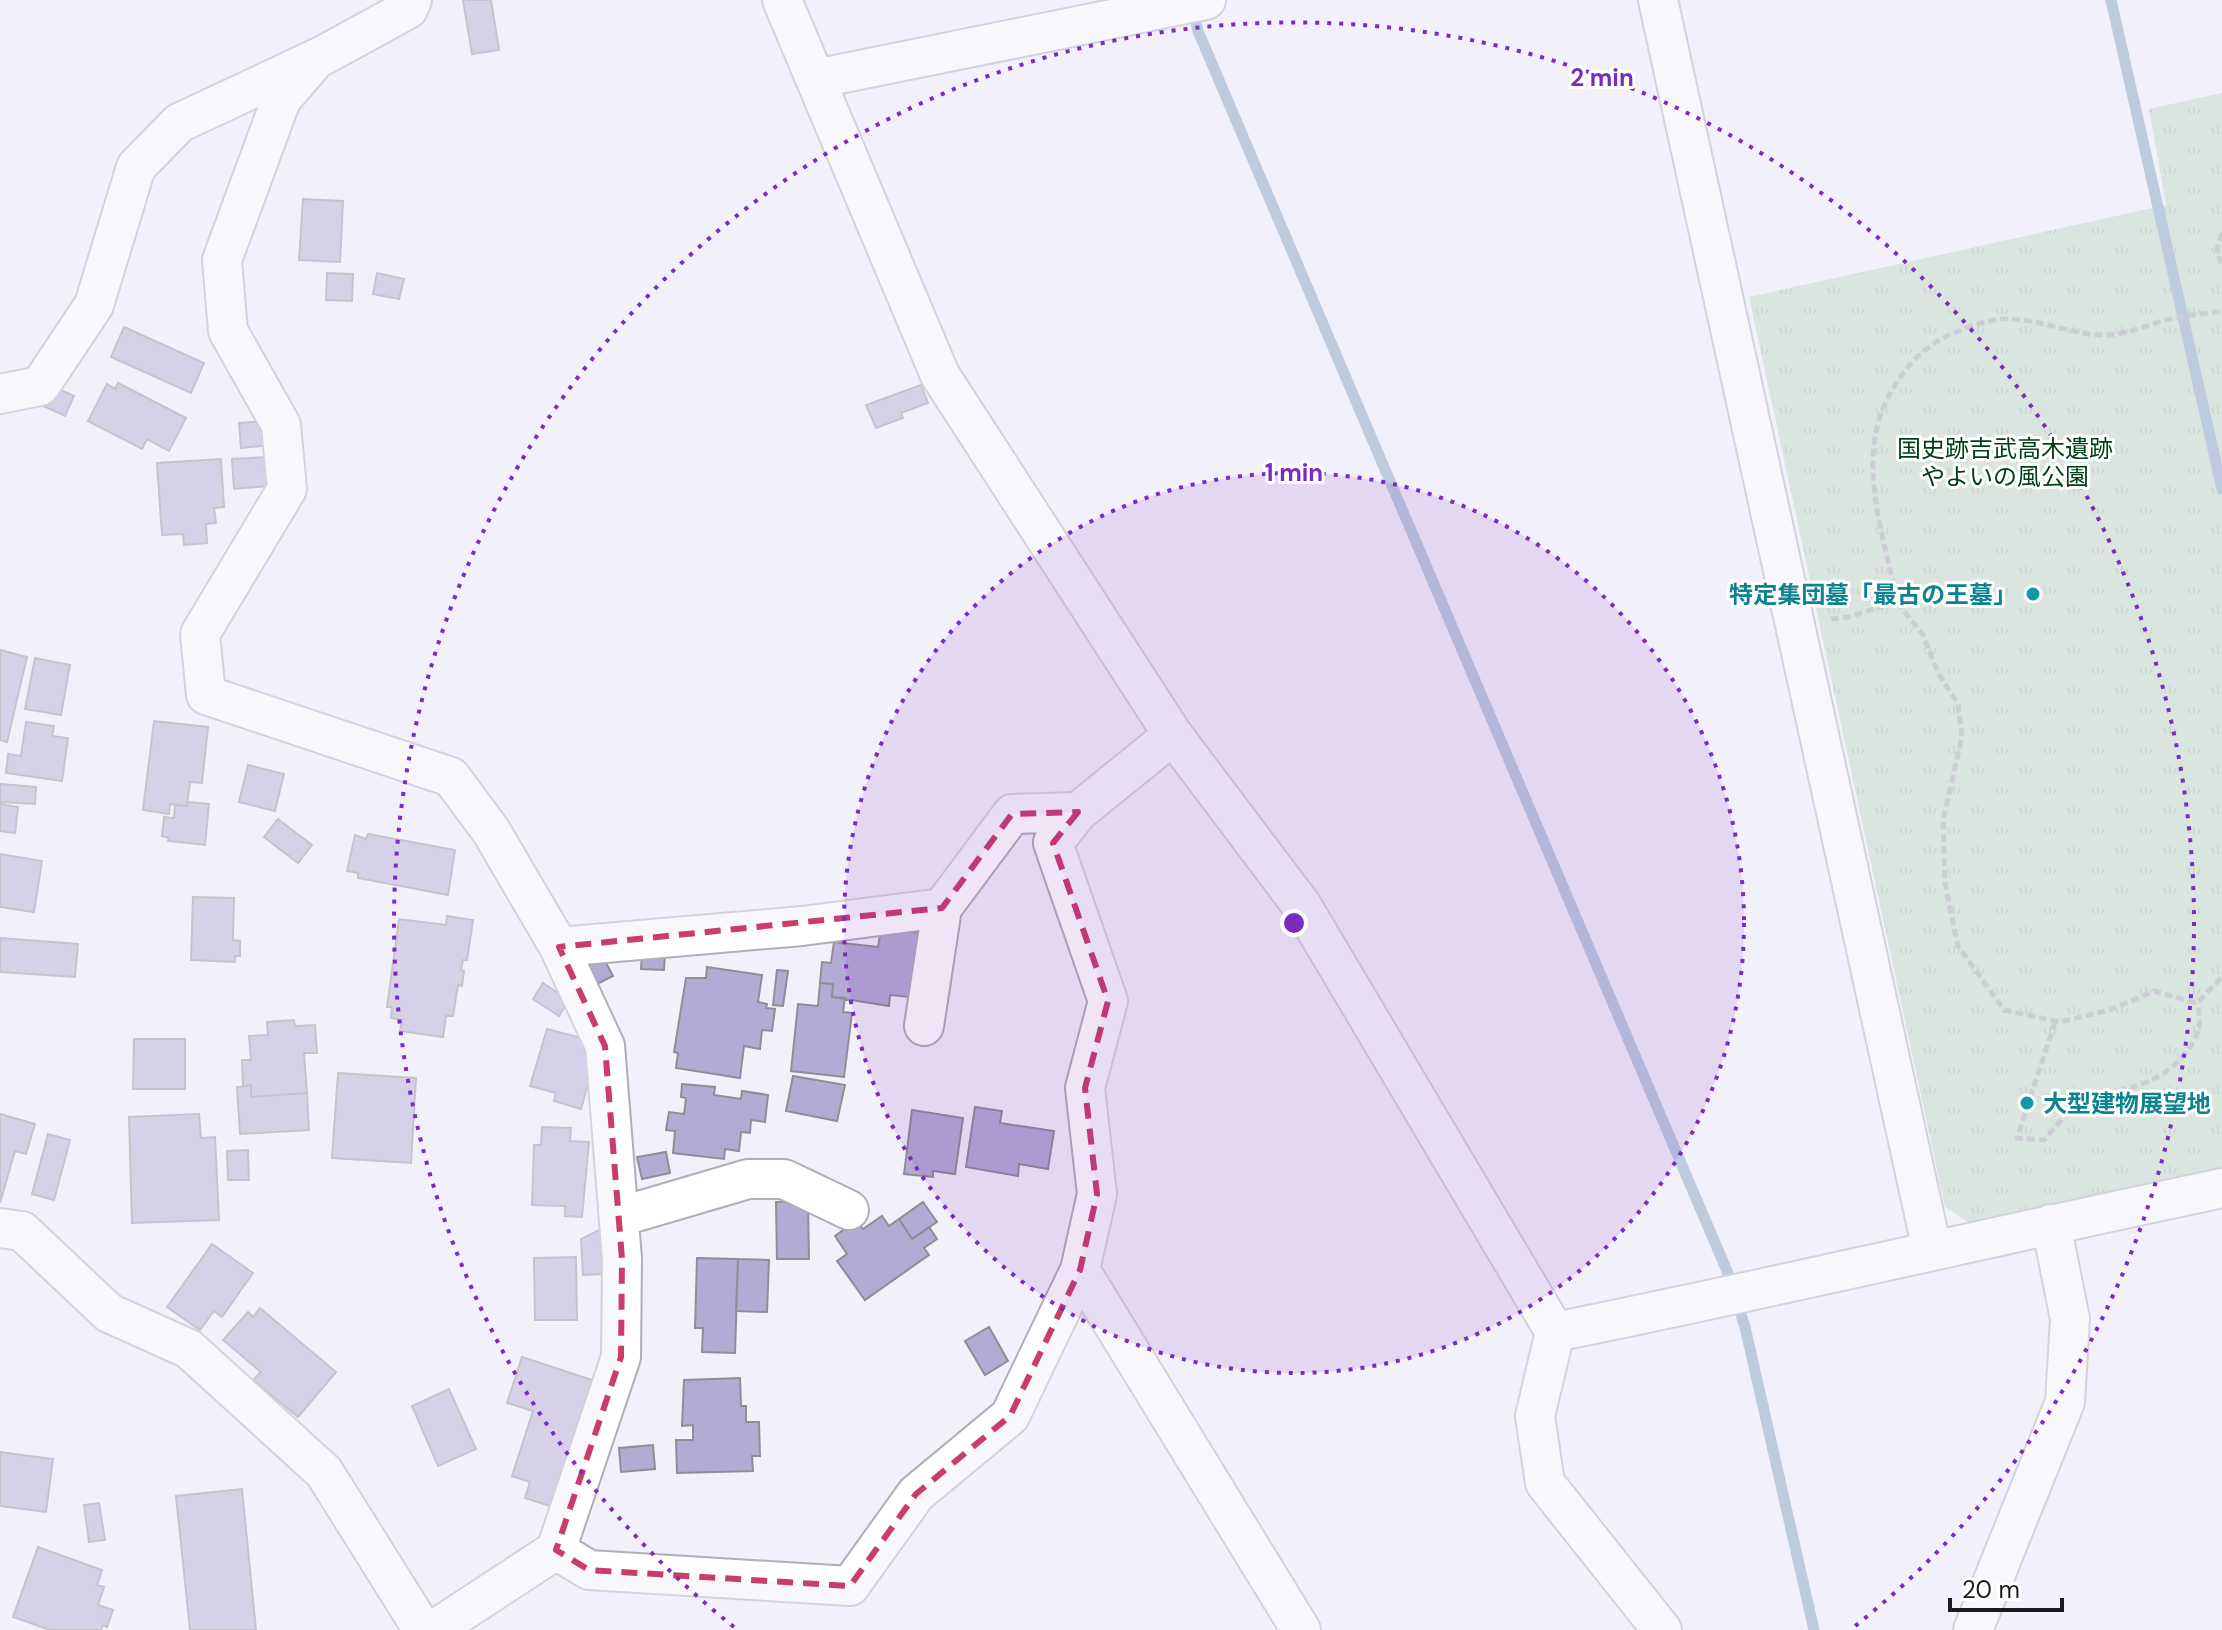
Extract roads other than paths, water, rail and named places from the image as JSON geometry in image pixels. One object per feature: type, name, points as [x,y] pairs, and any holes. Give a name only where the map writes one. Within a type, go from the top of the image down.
[{"type":"street","points":[[0,394],[40,386],[94,305],[136,167],[179,123],[316,59],[408,9],[412,0]]},
{"type":"street","points":[[782,0],[940,375],[1173,735],[1302,906],[1555,1332],[1535,1416],[1545,1483],[1662,1630]]},
{"type":"street","points":[[1658,0],[1932,1250]]},
{"type":"street","points":[[815,79],[1191,3]]},
{"type":"street","points":[[316,59],[281,100],[222,260],[228,331],[281,425],[287,489],[200,634],[206,695],[451,777],[491,831],[559,947],[605,1046],[619,1217],[621,1357],[556,1550],[434,1630]]},
{"type":"street","points":[[556,1550],[589,1570],[850,1586],[916,1494],[1010,1416],[1080,1270],[1097,1194],[1085,1088],[1108,1001],[1053,843],[1078,812],[1173,735]]},
{"type":"street","points":[[924,1026],[942,908],[1012,814],[1078,812]]},
{"type":"street","points":[[559,947],[802,926],[942,908]]},
{"type":"street","points":[[619,1217],[748,1179],[784,1179],[849,1210]]},
{"type":"street","points":[[1555,1332],[1738,1296],[1932,1250],[2222,1188]]},
{"type":"street","points":[[1973,1630],[2065,1402],[2070,1319],[2051,1224]]},
{"type":"street","points":[[0,1228],[22,1231],[109,1313],[189,1349],[324,1472],[423,1630]]},
{"type":"street","points":[[1080,1270],[1301,1630]]},
{"type":"waterway","points":[[2111,0],[2222,489]]},
{"type":"waterway","points":[[1192,8],[1198,31],[1727,1271],[1745,1327],[1814,1630]]},
{"type":"place","name":"特定集団墓「最古の王墓」","points":[[2033,594]]},
{"type":"place","name":"大型建物展望地","points":[[2027,1103]]},
{"type":"park label","name":"国史跡吉武高木遺跡 やよいの風公園","points":[[2005,462]]}]
